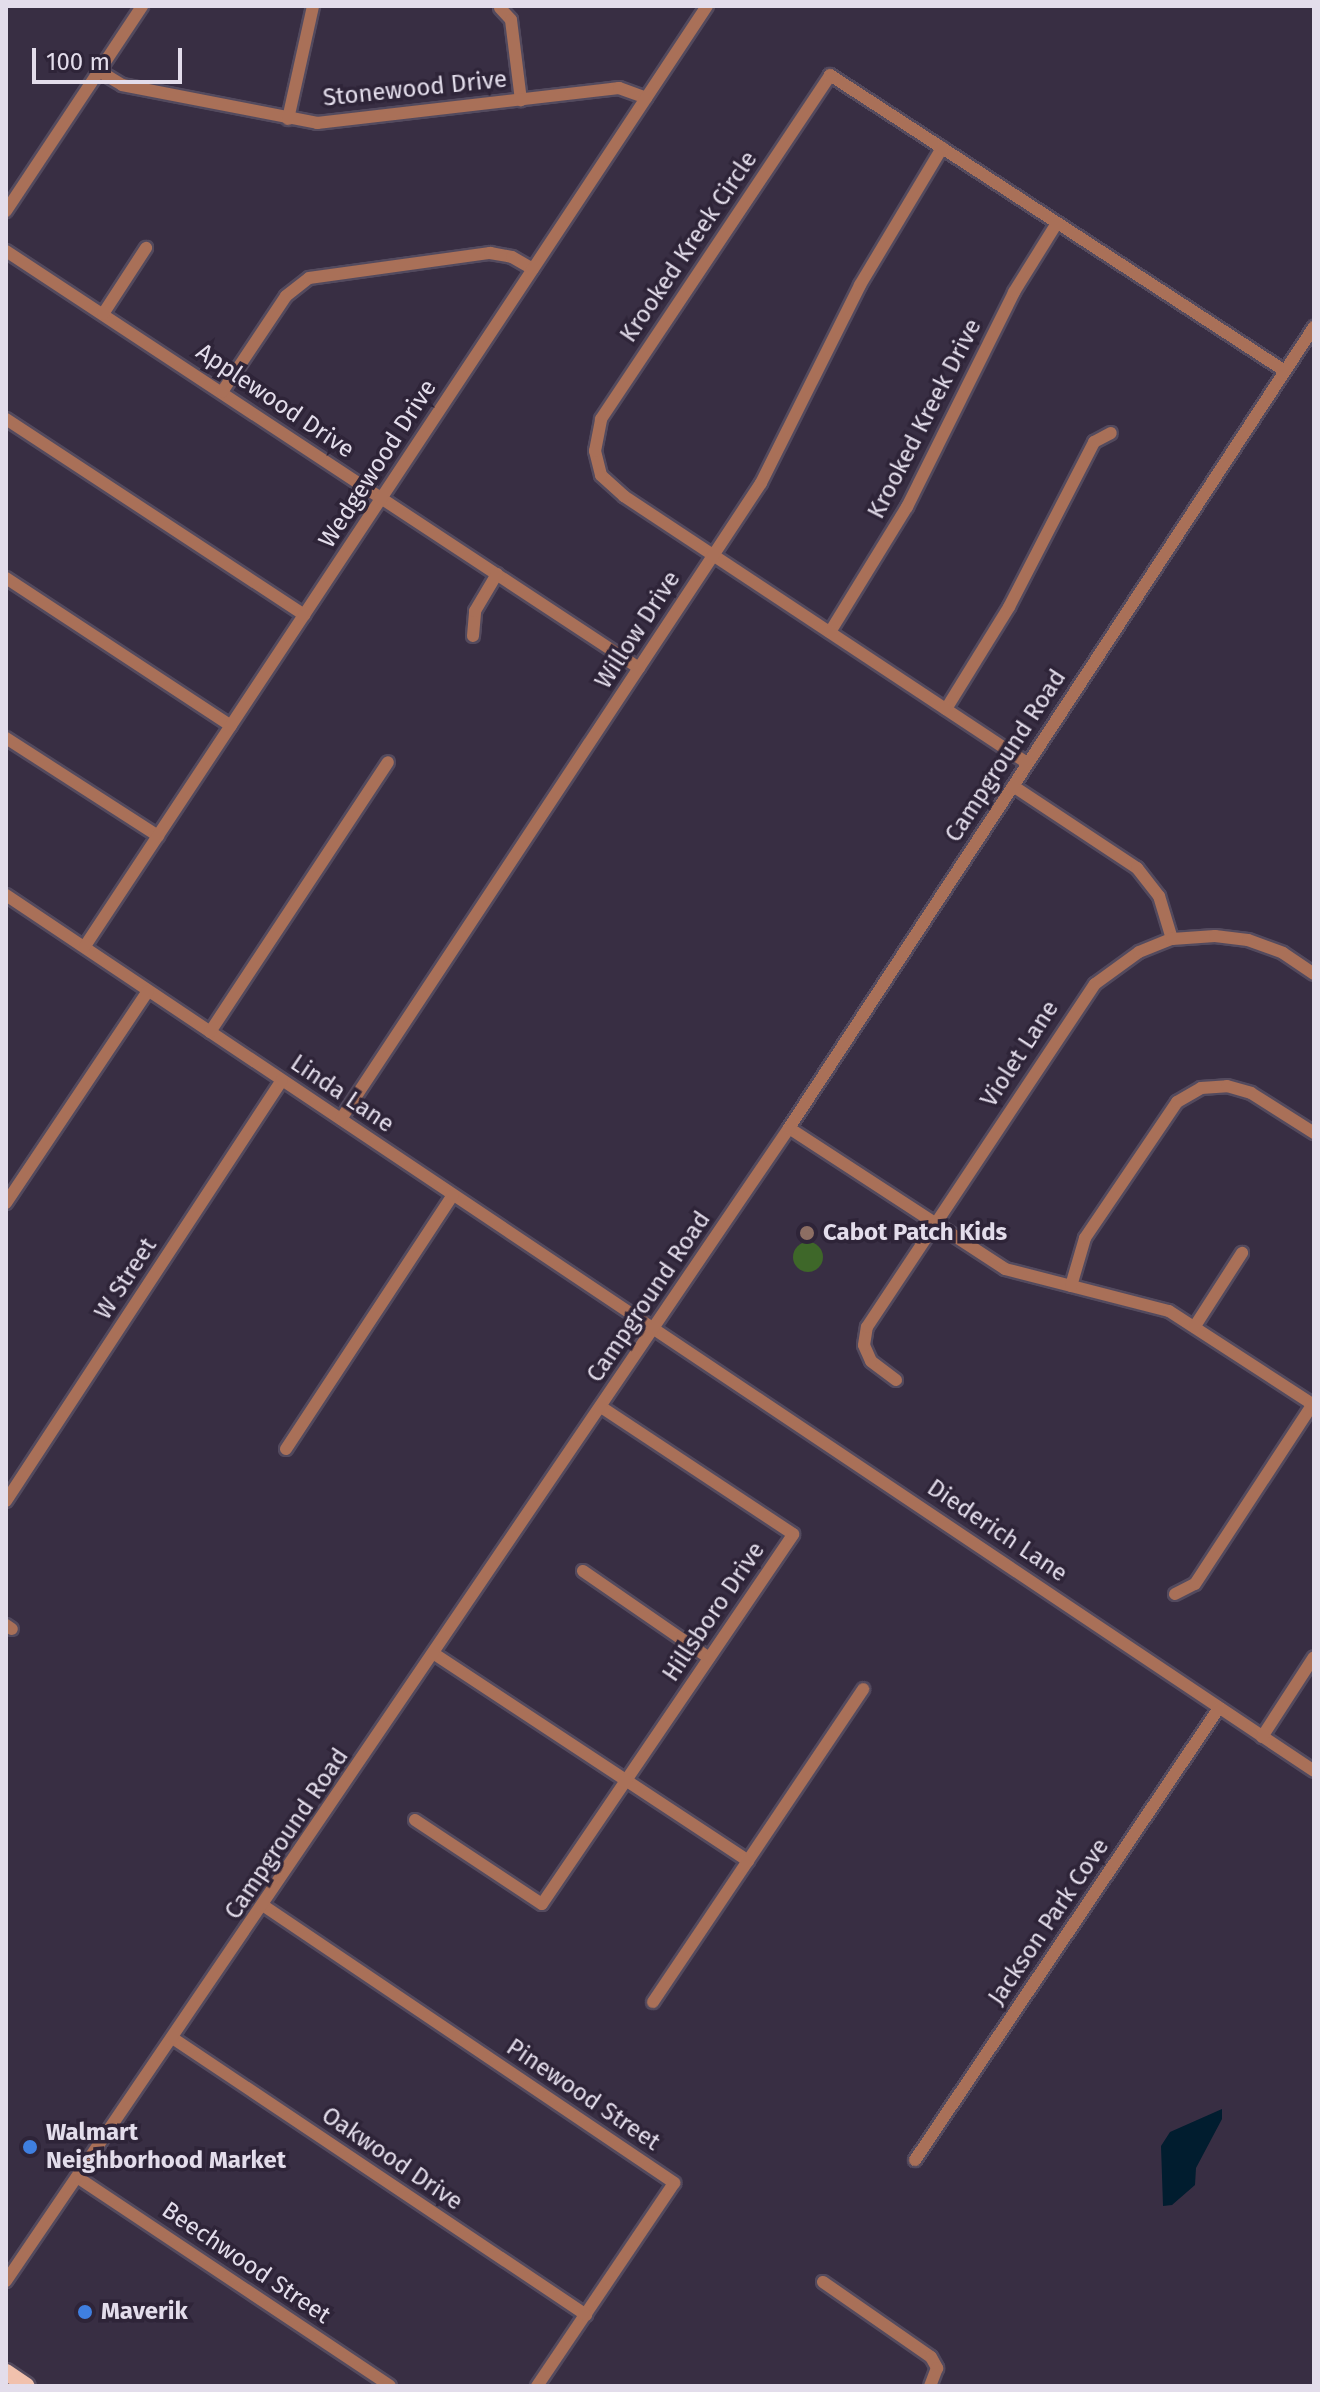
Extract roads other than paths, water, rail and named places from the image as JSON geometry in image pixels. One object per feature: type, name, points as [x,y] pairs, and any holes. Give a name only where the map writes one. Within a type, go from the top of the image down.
[{"type":"main road","points":[[6,2372],[27,2386]]},
{"type":"street","points":[[6,211],[142,6]]},
{"type":"street","points":[[288,119],[313,6]]},
{"type":"street","name":"Wedgewood Drive","points":[[85,946],[707,6]]},
{"type":"street","points":[[500,8],[511,20],[521,100]]},
{"type":"street","name":"Stonewood Drive","points":[[99,71],[122,85],[288,119],[353,123],[619,88],[646,98]]},
{"type":"street","name":"Krooked Kreek Circle","points":[[1027,763],[713,555],[601,475],[595,451],[601,419],[830,75],[1285,371]]},
{"type":"street","name":"Willow Drive","points":[[341,1119],[761,483],[860,285],[942,148]]},
{"type":"street","name":"Krooked Kreek Drive","points":[[830,632],[895,530],[1014,292],[1057,223]]},
{"type":"street","points":[[103,314],[146,248]]},
{"type":"street","name":"Applewood Drive","points":[[6,251],[639,668]]},
{"type":"street","points":[[222,392],[286,296],[309,278],[490,253],[512,257],[533,269]]},
{"type":"street","name":"Campground Road","points":[[6,2281],[436,1655],[789,1128],[1314,327]]},
{"type":"street","points":[[6,419],[304,615]]},
{"type":"street","points":[[946,709],[1009,607],[1094,442],[1111,433]]},
{"type":"street","points":[[473,636],[475,611],[497,574]]},
{"type":"street","points":[[6,578],[231,726]]},
{"type":"street","points":[[6,738],[158,836]]},
{"type":"street","points":[[210,1032],[388,762]]},
{"type":"street","points":[[1013,786],[1137,868],[1159,896],[1172,939],[1248,940],[1283,953],[1314,974]]},
{"type":"street","name":"Linda Lane","points":[[6,895],[654,1329]]},
{"type":"street","name":"Violet Lane","points":[[896,1380],[871,1361],[864,1345],[867,1327],[1077,1006],[1117,965],[1172,939]]},
{"type":"street","points":[[6,1203],[148,991]]},
{"type":"street","name":"W Street","points":[[6,1501],[282,1080]]},
{"type":"street","points":[[1071,1286],[1085,1238],[1177,1102],[1201,1088],[1227,1086],[1251,1093],[1314,1133]]},
{"type":"street","points":[[789,1128],[1005,1269],[1143,1300],[1195,1326],[1314,1404],[1195,1584],[1175,1594]]},
{"type":"street","points":[[286,1449],[452,1196]]},
{"type":"street","points":[[1195,1326],[1242,1253]]},
{"type":"street","name":"Diederich Lane","points":[[654,1329],[1314,1771]]},
{"type":"street","name":"Hillsboro Drive","points":[[415,1820],[542,1904],[793,1534],[601,1407]]},
{"type":"street","points":[[583,1571],[709,1658]]},
{"type":"street","points":[[436,1655],[748,1861]]},
{"type":"street","points":[[1262,1737],[1314,1657]]},
{"type":"street","points":[[653,2002],[863,1689]]},
{"type":"street","name":"Jackson Park Cove","points":[[915,2160],[1219,1708]]},
{"type":"street","name":"Pinewood Street","points":[[264,1906],[674,2183],[537,2386]]},
{"type":"street","name":"Oakwood Drive","points":[[174,2039],[586,2315]]},
{"type":"street","name":"Beechwood Street","points":[[77,2177],[390,2386]]},
{"type":"street","points":[[823,2282],[931,2357],[937,2368],[930,2386]]},
{"type":"water","points":[[1222,2109],[1222,2119],[1196,2168],[1195,2185],[1172,2205],[1163,2206],[1161,2146],[1170,2132]]},
{"type":"place","name":"Cabot Patch Kids","points":[[807,1233]]},
{"type":"place","name":"Walmart Neighborhood Market","points":[[30,2147]]},
{"type":"place","name":"Maverik","points":[[85,2312]]}]
